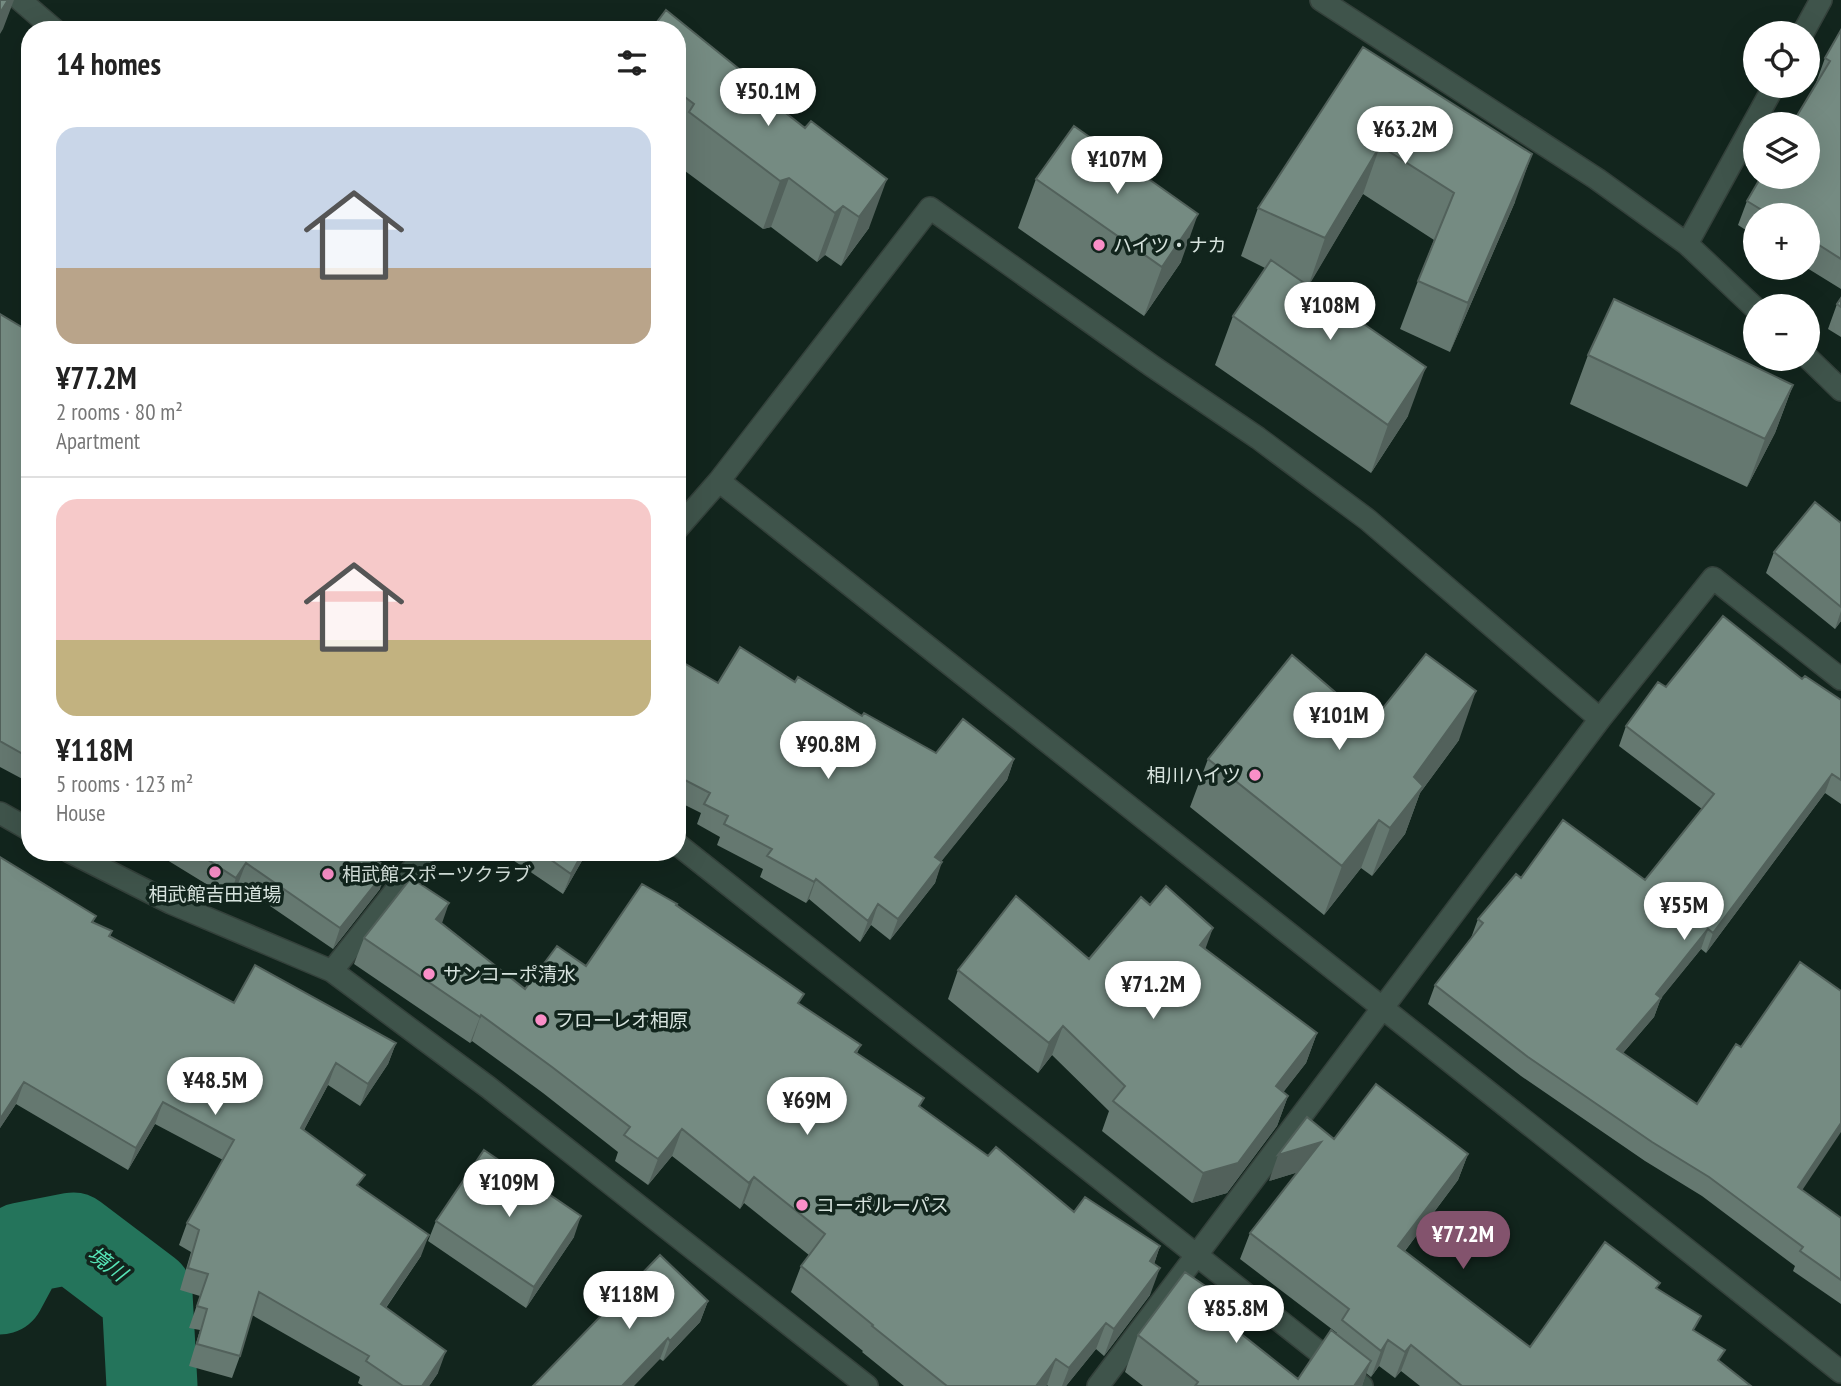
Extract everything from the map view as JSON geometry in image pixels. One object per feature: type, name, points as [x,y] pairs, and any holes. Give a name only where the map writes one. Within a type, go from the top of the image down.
[{"type":"street","points":[[20,0],[44,21]]},
{"type":"street","points":[[1321,0],[1597,179],[1687,244],[1743,298]]},
{"type":"street","points":[[1809,21],[1821,0]]},
{"type":"street","points":[[1687,244],[1767,98]]},
{"type":"street","points":[[686,511],[719,481],[930,208],[1258,438],[1368,520],[1600,719]]},
{"type":"street","points":[[1820,370],[1841,390]]},
{"type":"street","points":[[719,481],[1841,1372]]},
{"type":"street","points":[[1098,1386],[1600,719],[1713,578],[1841,679]]},
{"type":"street","points":[[1,817],[21,826]]},
{"type":"street","points":[[686,851],[1362,1386]]},
{"type":"street","points":[[87,861],[171,903],[332,971],[488,1087],[867,1386]]},
{"type":"street","points":[[332,971],[419,861]]},
{"type":"building","points":[[0,0],[8,0],[0,13]]},
{"type":"building","points":[[666,10],[680,21],[658,21]]},
{"type":"building","points":[[686,26],[739,69],[736,74],[805,128],[811,121],[887,179],[859,217],[843,206],[835,213],[789,178],[780,181],[689,112],[694,104],[686,98]]},
{"type":"building","points":[[1841,30],[1841,259],[1820,246],[1820,203],[1747,201],[1754,189],[1820,189],[1820,112],[1799,112],[1808,98],[1820,98],[1820,78],[1830,61],[1825,58]]},
{"type":"building","points":[[1363,47],[1532,154],[1468,303],[1418,281],[1454,193],[1380,146],[1325,238],[1258,208]]},
{"type":"building","points":[[1074,126],[1198,214],[1162,267],[1036,179]]},
{"type":"building","points":[[1271,260],[1426,367],[1388,425],[1233,316]]},
{"type":"building","points":[[1614,299],[1743,361],[1743,371],[1764,371],[1793,385],[1765,439],[1588,355]]},
{"type":"building","points":[[0,314],[21,327],[21,753],[0,741]]},
{"type":"building","points":[[1815,502],[1841,523],[1841,607],[1774,552]]},
{"type":"building","points":[[1723,616],[1802,679],[1805,676],[1841,700],[1841,780],[1832,774],[1713,933],[1708,929],[1656,994],[1661,998],[1617,1049],[1697,1104],[1736,1044],[1741,1047],[1800,962],[1841,991],[1841,1123],[1798,1187],[1841,1218],[1841,1280],[1800,1251],[1803,1247],[1709,1177],[1652,1142],[1528,1057],[1435,985],[1483,923],[1478,919],[1516,874],[1521,878],[1563,820],[1645,880],[1714,794],[1626,726],[1658,682],[1666,687]]},
{"type":"building","points":[[740,647],[795,682],[798,677],[862,716],[864,713],[936,753],[963,719],[1014,759],[935,857],[942,862],[898,919],[878,904],[868,921],[816,879],[814,882],[767,856],[772,849],[724,824],[728,816],[704,804],[710,793],[686,781],[686,664],[718,683]]},
{"type":"building","points":[[1426,654],[1476,691],[1414,777],[1423,786],[1390,828],[1379,820],[1342,866],[1208,759],[1292,655],[1371,723]]},
{"type":"building","points":[[0,857],[96,916],[92,922],[112,931],[109,936],[234,1003],[255,965],[396,1043],[368,1084],[336,1063],[301,1128],[365,1175],[357,1185],[429,1235],[381,1304],[446,1351],[422,1386],[403,1386],[366,1361],[369,1356],[259,1292],[240,1356],[197,1344],[207,1309],[197,1306],[208,1274],[188,1268],[199,1230],[187,1223],[234,1140],[163,1102],[136,1148],[24,1082],[0,1119]]},
{"type":"building","points":[[210,861],[378,861],[388,868],[340,928],[246,863],[236,878]]},
{"type":"building","points":[[553,861],[578,861],[571,874]]},
{"type":"building","points":[[411,878],[449,903],[436,919],[525,989],[557,946],[586,966],[642,884],[677,904],[804,994],[798,1003],[861,1045],[855,1052],[924,1098],[919,1106],[988,1156],[996,1147],[1074,1212],[1085,1197],[1160,1246],[1150,1261],[1160,1268],[1114,1329],[1106,1323],[1069,1368],[1056,1359],[1036,1386],[947,1386],[801,1266],[825,1234],[754,1177],[749,1183],[682,1129],[658,1159],[624,1135],[630,1127],[552,1067],[481,1015],[480,1017],[364,938]]},
{"type":"building","points":[[1166,886],[1213,928],[1200,945],[1317,1033],[1276,1086],[1288,1096],[1238,1163],[1203,1173],[1113,1101],[1125,1086],[1063,1026],[1049,1043],[958,970],[1016,896],[1089,959],[1141,897],[1150,905]]},
{"type":"building","points":[[1376,1084],[1468,1154],[1398,1246],[1530,1347],[1605,1242],[1660,1283],[1656,1288],[1701,1316],[1693,1330],[1725,1350],[1718,1360],[1751,1386],[1462,1386],[1411,1345],[1405,1352],[1388,1340],[1381,1351],[1342,1320],[1349,1309],[1250,1233],[1321,1142],[1278,1155],[1307,1117],[1334,1139]]},
{"type":"building","points":[[484,1150],[581,1216],[534,1287],[436,1221]]},
{"type":"building","points":[[660,1255],[708,1301],[670,1341],[668,1338],[622,1386],[533,1386]]},
{"type":"building","points":[[1185,1272],[1246,1314],[1235,1329],[1298,1379],[1331,1330],[1371,1361],[1354,1386],[1195,1386],[1198,1382],[1138,1335]]},
{"type":"waterway","name":"境川","points":[[0,1289],[22,1248],[73,1238],[147,1294],[152,1386]]},
{"type":"place","name":"ハイツ・ナカ","points":[[1099,245]]},
{"type":"place","name":"相川ハイツ","points":[[1255,775]]},
{"type":"place","name":"相武館吉田道場","points":[[215,872]]},
{"type":"place","name":"相武館スポーツクラブ","points":[[328,874]]},
{"type":"place","name":"サンコーポ清水","points":[[429,974]]},
{"type":"place","name":"フローレオ相原","points":[[541,1020]]},
{"type":"place","name":"コーポルーパス","points":[[802,1205]]}]
